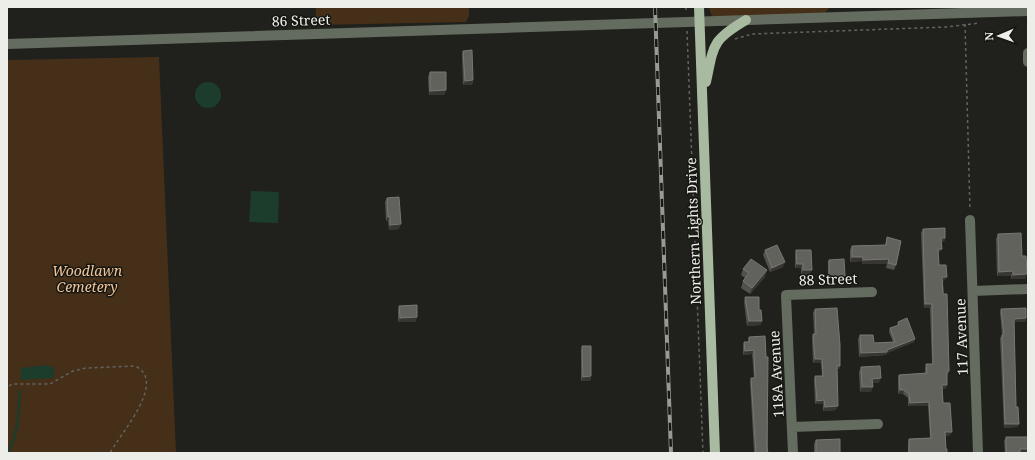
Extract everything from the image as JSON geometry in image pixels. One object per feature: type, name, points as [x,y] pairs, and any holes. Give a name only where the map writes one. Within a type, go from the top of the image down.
[{"type":"main road","name":"Northern Lights Drive","points":[[700,7],[715,453]]},
{"type":"main road","points":[[702,100],[712,51],[715,45],[725,32],[746,20]]},
{"type":"street","name":"86 Street","points":[[7,44],[1028,11]]},
{"type":"street","points":[[1028,53],[1028,62]]},
{"type":"street","name":"117 Avenue","points":[[970,220],[978,453]]},
{"type":"street","points":[[973,291],[1028,289]]},
{"type":"street","name":"88 Street","points":[[786,294],[872,292]]},
{"type":"street","name":"118A Avenue","points":[[786,294],[793,453]]},
{"type":"street","points":[[792,427],[878,424]]},
{"type":"path","points":[[686,7],[703,453]]},
{"type":"path","points":[[731,40],[752,34],[946,27],[987,22]]},
{"type":"path","points":[[965,24],[970,220]]},
{"type":"path","points":[[9,386],[12,384],[50,384],[73,371],[86,368],[135,366],[142,369],[146,375],[147,382],[144,398],[110,453]]},
{"type":"green space","points":[[316,7],[469,7],[469,16],[466,22],[315,25]]},
{"type":"green space","points":[[709,7],[830,7],[824,14],[714,17],[711,14]]},
{"type":"green space","name":"Woodlawn Cemetery","points":[[159,57],[176,453],[7,453],[7,60]]},
{"type":"shaded area","points":[[208,82],[217,86],[221,95],[217,104],[208,108],[199,104],[195,95],[199,86]]},
{"type":"shaded area","points":[[251,191],[279,192],[278,223],[249,222]]},
{"type":"shaded area","points":[[46,365],[53,367],[55,373],[53,378],[21,380],[21,368]]},
{"type":"building","points":[[472,50],[473,80],[465,81],[463,51]]},
{"type":"building","points":[[430,72],[446,72],[446,90],[430,91]]},
{"type":"building","points":[[399,197],[401,224],[390,225],[387,198]]},
{"type":"building","points":[[945,228],[945,238],[941,238],[942,249],[938,249],[939,265],[946,265],[947,277],[942,277],[943,294],[947,294],[949,371],[947,372],[947,385],[942,385],[943,403],[950,403],[952,432],[945,432],[947,453],[905,453],[909,452],[909,439],[931,438],[929,402],[910,403],[909,394],[904,390],[900,390],[899,375],[927,373],[926,364],[933,364],[932,304],[925,304],[923,229]]},
{"type":"building","points":[[1021,233],[1022,256],[1026,256],[1027,274],[1013,275],[1013,271],[999,272],[998,234]]},
{"type":"building","points":[[887,237],[901,241],[896,265],[888,263],[889,259],[863,260],[863,257],[852,257],[852,246],[886,245]]},
{"type":"building","points":[[777,245],[785,262],[772,268],[765,250]]},
{"type":"building","points":[[796,250],[811,250],[812,270],[803,270],[803,264],[797,264]]},
{"type":"building","points":[[751,259],[767,270],[752,288],[743,281],[749,273],[743,269]]},
{"type":"building","points":[[844,259],[845,276],[829,277],[829,260]]},
{"type":"building","points":[[745,297],[759,297],[759,310],[761,310],[762,321],[749,321]]},
{"type":"building","points":[[417,305],[417,317],[400,318],[399,306]]},
{"type":"building","points":[[837,308],[840,345],[840,366],[837,366],[838,406],[825,407],[824,400],[817,401],[815,376],[823,376],[822,359],[815,359],[813,334],[816,334],[815,309]]},
{"type":"building","points":[[1026,308],[1026,318],[1014,319],[1016,407],[1018,407],[1019,424],[1005,424],[1002,335],[1004,334],[1001,309]]},
{"type":"building","points":[[907,318],[915,339],[887,350],[887,352],[861,353],[860,335],[873,335],[874,343],[895,342],[890,328],[899,325],[898,322]]},
{"type":"building","points":[[765,336],[766,357],[768,357],[768,453],[756,453],[751,378],[755,378],[754,350],[745,351],[744,342],[749,342],[749,337]]},
{"type":"building","points":[[582,346],[591,346],[591,376],[583,377]]},
{"type":"building","points":[[880,366],[881,378],[872,379],[873,387],[862,387],[861,367]]},
{"type":"building","points":[[1006,437],[1028,437],[1028,449],[1020,449],[1020,453],[1006,453]]},
{"type":"building","points":[[840,439],[840,453],[816,453],[816,440]]},
{"type":"waterway","points":[[7,453],[16,431],[20,391]]},
{"type":"railway","points":[[655,7],[671,453]]}]
